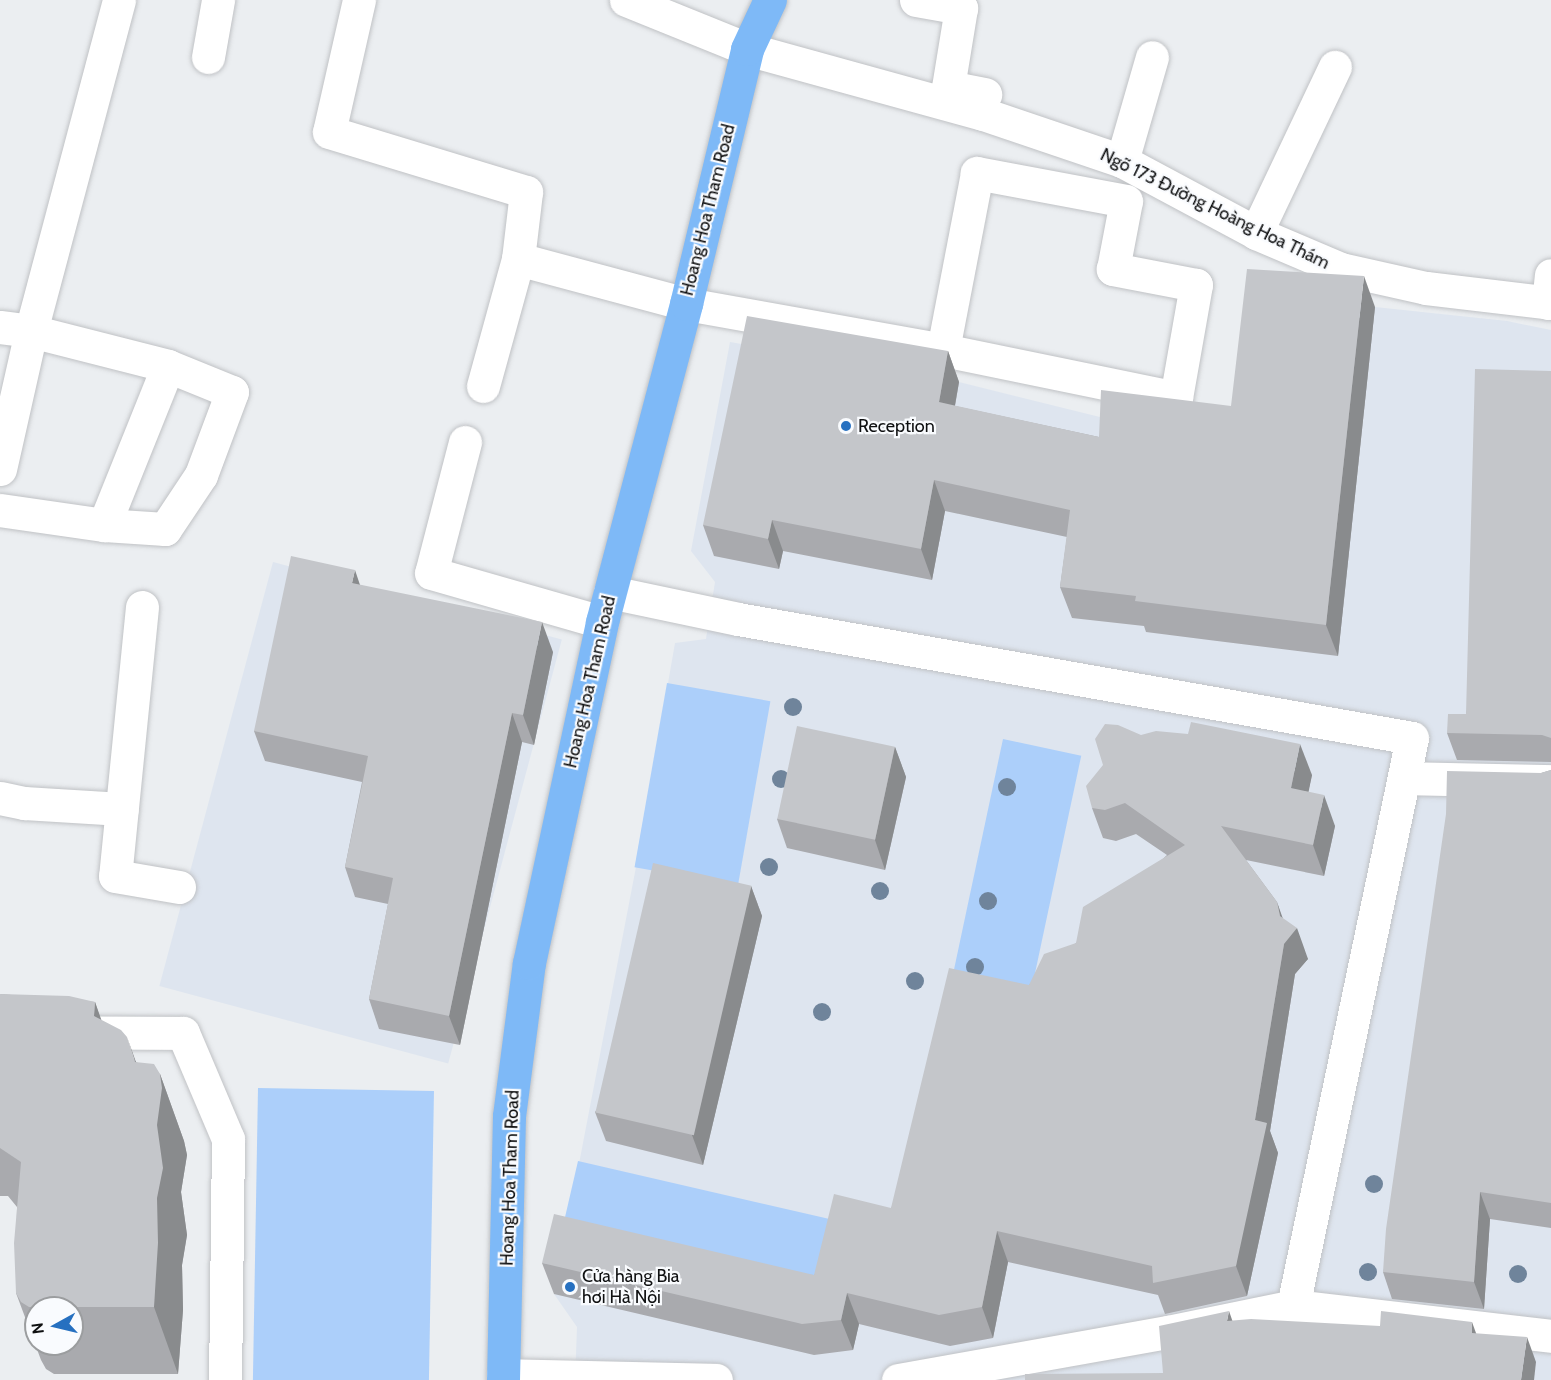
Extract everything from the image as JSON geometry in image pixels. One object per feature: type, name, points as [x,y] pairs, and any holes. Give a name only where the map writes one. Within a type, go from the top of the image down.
[{"type":"main road","name":"Hoang Hoa Tham Road","points":[[503,1377],[510,1104],[529,963],[606,607],[686,304],[747,49],[770,0]]},
{"type":"street","points":[[0,470],[16,329],[119,0]]},
{"type":"street","points":[[208,57],[218,0]]},
{"type":"street","points":[[358,0],[329,132],[526,192],[518,259],[483,386]]},
{"type":"street","name":"Ngõ 173 Đường Hoàng Hoa Thám","points":[[626,0],[747,49],[983,114],[1122,161],[1256,233],[1341,269],[1426,288],[1550,294]]},
{"type":"street","points":[[916,0],[961,8],[948,87],[1000,97]]},
{"type":"street","points":[[1122,161],[1152,57]]},
{"type":"street","points":[[1256,233],[1335,67]]},
{"type":"street","points":[[518,259],[686,304],[943,350],[1176,399],[1196,285],[1113,269],[1126,201],[977,173],[943,350]]},
{"type":"street","points":[[0,510],[104,525],[165,529],[201,475],[232,392],[168,366],[16,329]]},
{"type":"street","points":[[104,525],[168,366]]},
{"type":"street","points":[[465,442],[431,573],[606,607],[738,619],[1412,738],[1293,1306]]},
{"type":"street","points":[[142,607],[115,876],[179,887]]},
{"type":"street","points":[[1404,778],[1551,781]]},
{"type":"street","points":[[0,798],[24,803],[122,809]]},
{"type":"street","points":[[0,1032],[183,1033],[228,1139],[225,1380]]},
{"type":"street","points":[[898,1380],[1168,1332],[1293,1306],[1551,1336]]},
{"type":"street","points":[[503,1377],[716,1380]]},
{"type":"shaded area","points":[[1258,300],[1375,307],[1507,321],[1551,330],[1551,1380],[575,1380],[577,1327],[554,1294],[636,867],[675,643],[706,639],[715,582],[691,551],[730,342],[959,382],[1112,420],[1242,436]]},
{"type":"shaded area","points":[[273,562],[562,639],[448,1063],[159,986]]},
{"type":"shaded area","points":[[667,683],[770,701],[738,885],[635,867]]},
{"type":"shaded area","points":[[1003,739],[1081,756],[1026,1016],[948,999]]},
{"type":"shaded area","points":[[258,1088],[434,1091],[429,1380],[253,1380]]},
{"type":"shaded area","points":[[578,1161],[847,1223],[828,1306],[559,1244]]},
{"type":"building","points":[[1247,269],[1364,276],[1326,625],[1135,601],[1136,596],[1060,587],[1070,510],[934,480],[921,549],[772,520],[768,539],[703,525],[747,316],[948,351],[939,402],[1099,437],[1101,390],[1231,406]]},
{"type":"building","points":[[1475,369],[1551,371],[1551,738],[1542,735],[1447,733],[1448,714],[1466,714]]},
{"type":"building","points":[[291,556],[355,570],[352,583],[542,622],[523,715],[512,713],[449,1016],[369,999],[393,878],[345,867],[368,756],[254,731]]},
{"type":"building","points":[[1191,722],[1300,744],[1291,788],[1324,795],[1313,845],[1221,826],[1277,902],[1280,916],[1297,928],[1284,944],[1255,1120],[1267,1123],[1236,1266],[1153,1283],[1152,1266],[997,1231],[982,1307],[939,1315],[847,1293],[841,1320],[802,1324],[542,1263],[554,1214],[814,1275],[834,1194],[891,1208],[949,968],[1029,985],[1044,954],[1076,943],[1083,907],[1185,845],[1125,803],[1105,810],[1092,808],[1086,786],[1103,765],[1095,739],[1105,724],[1118,725],[1141,735],[1156,731],[1188,734]]},
{"type":"building","points":[[797,726],[895,747],[875,840],[777,819]]},
{"type":"building","points":[[1551,770],[1551,1203],[1480,1192],[1474,1282],[1383,1272],[1386,1229],[1446,814],[1447,771],[1541,773]]},
{"type":"building","points":[[653,863],[751,886],[694,1135],[595,1112]]},
{"type":"building","points":[[0,994],[69,996],[95,1002],[94,1016],[121,1030],[127,1037],[135,1062],[154,1064],[160,1074],[162,1088],[157,1125],[163,1168],[157,1198],[158,1243],[154,1307],[84,1307],[84,1296],[24,1296],[24,1304],[21,1302],[16,1293],[14,1243],[21,1162],[0,1148]]},
{"type":"building","points":[[1229,1311],[1227,1321],[1251,1319],[1380,1326],[1381,1311],[1472,1322],[1472,1333],[1527,1337],[1521,1380],[1025,1380],[1025,1374],[1163,1373],[1159,1326]]},
{"type":"place","name":"Reception","points":[[846,426]]},
{"type":"place","name":"Cửa hàng Bia hơi Hà Nội","points":[[570,1287]]}]
